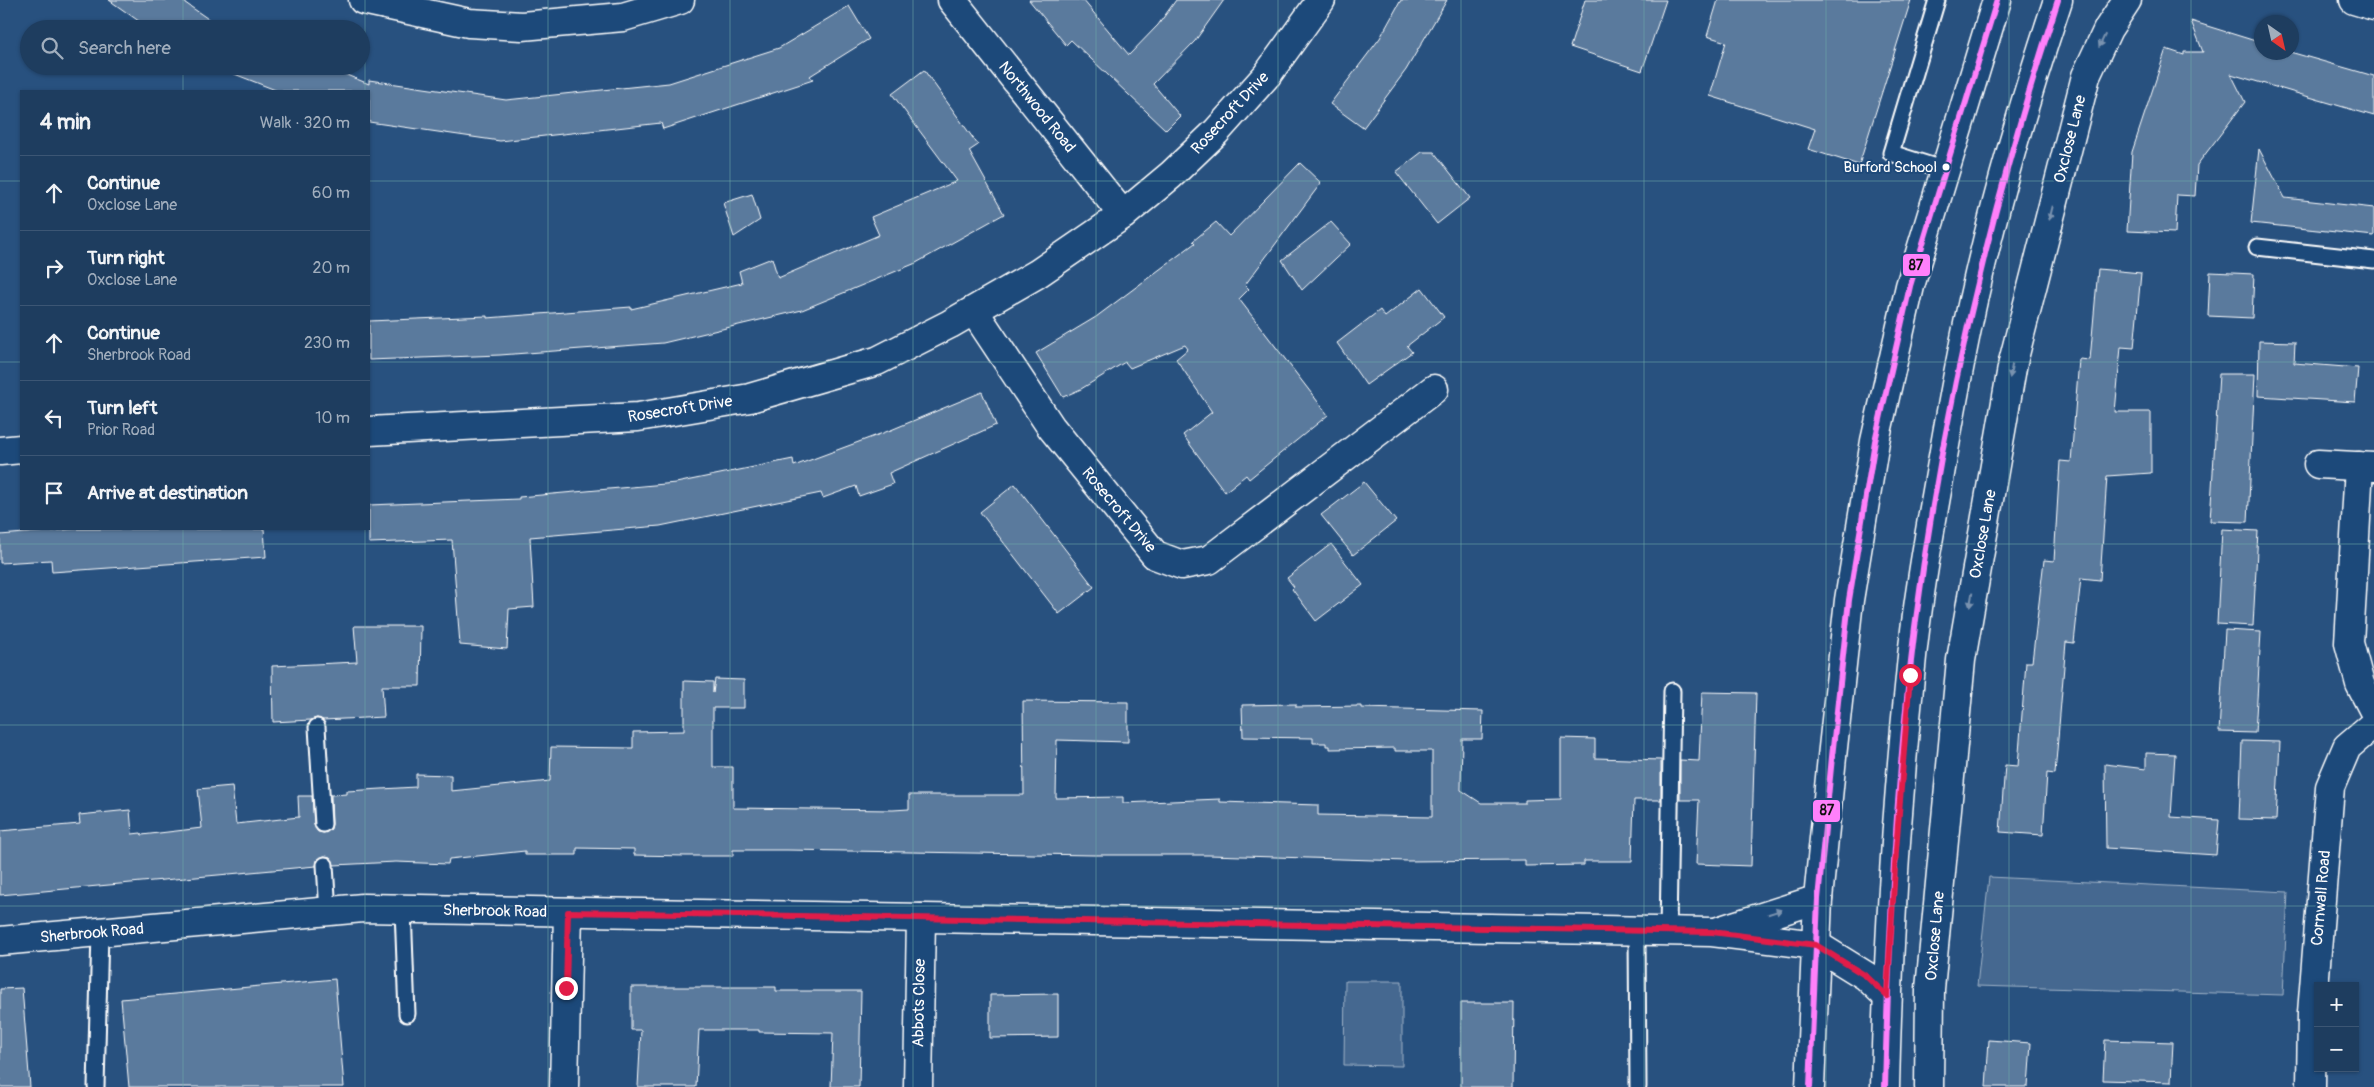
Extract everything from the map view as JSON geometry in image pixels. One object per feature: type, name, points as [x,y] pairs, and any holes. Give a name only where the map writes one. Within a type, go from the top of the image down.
[{"type":"street","points":[[363,0],[469,23],[522,26],[623,17],[680,0]]},
{"type":"street","name":"Northwood Road","points":[[952,0],[1123,215]]},
{"type":"street","name":"Rosecroft Drive","points":[[370,432],[638,417],[750,398],[877,361],[974,311],[1037,274],[1123,215],[1171,175],[1216,132],[1267,75],[1321,0]]},
{"type":"street","points":[[1810,1087],[1818,899],[1849,600],[1875,441],[1910,286],[1998,0]]},
{"type":"street","points":[[1885,1087],[1887,996],[1910,675],[1930,532],[1953,399],[1977,284],[2007,164],[2058,0]]},
{"type":"street","name":"Oxclose Lane","points":[[1929,1087],[1930,988],[1960,660],[2012,362],[2086,76],[2108,29],[2128,0]]},
{"type":"street","points":[[2354,0],[2374,6]]},
{"type":"street","name":"Rosecroft Drive","points":[[974,311],[1051,427],[1149,548],[1156,556],[1182,565],[1209,560],[1434,389]]},
{"type":"street","points":[[0,451],[20,450]]},
{"type":"street","points":[[2318,464],[2366,467],[2349,643],[2360,684],[2374,711]]},
{"type":"street","name":"Cornwall Road","points":[[2311,1087],[2312,1013],[2330,787],[2347,747],[2374,724]]},
{"type":"street","name":"Sherbrook Road","points":[[1712,932],[1818,899]]},
{"type":"street","name":"Sherbrook Road","points":[[0,941],[363,908],[1712,932],[1816,945]]},
{"type":"street","points":[[564,1087],[568,912]]},
{"type":"street","name":"Abbots Close","points":[[918,1087],[921,918]]},
{"type":"street","points":[[1816,945],[1866,976],[1887,996]]},
{"type":"lane","points":[[1937,0],[1890,153],[1945,170]]},
{"type":"lane","points":[[2257,247],[2374,260]]},
{"type":"lane","points":[[1668,932],[1672,691]]},
{"type":"lane","points":[[317,727],[323,824]]},
{"type":"lane","points":[[325,865],[328,912]]},
{"type":"lane","points":[[403,910],[407,1014]]},
{"type":"lane","points":[[1637,931],[1638,1087]]},
{"type":"lane","points":[[96,1087],[100,932]]},
{"type":"shaded area","points":[[1989,877],[2288,892],[2283,995],[1977,986]]},
{"type":"shaded area","points":[[1345,981],[1402,981],[1402,1066],[1344,1065]]},
{"type":"building","points":[[109,0],[181,0],[210,20],[137,20]]},
{"type":"building","points":[[1029,0],[1083,0],[1129,55],[1158,25],[1176,0],[1224,0],[1195,41],[1153,84],[1180,116],[1166,130],[1071,40],[1066,45]]},
{"type":"building","points":[[1401,0],[1447,0],[1406,70],[1363,128],[1330,104],[1380,38]]},
{"type":"building","points":[[1585,0],[1666,0],[1642,71],[1570,47]]},
{"type":"building","points":[[1718,0],[1911,0],[1859,165],[1808,149],[1815,129],[1710,96],[1726,42],[1707,36]]},
{"type":"building","points":[[849,6],[869,39],[810,76],[813,80],[663,129],[661,123],[500,141],[370,122],[370,90],[275,90],[237,75],[346,75],[369,84],[369,80],[506,100],[669,83],[779,48]]},
{"type":"building","points":[[2191,21],[2254,41],[2254,60],[2299,60],[2299,55],[2374,76],[2374,116],[2231,74],[2245,102],[2197,165],[2195,196],[2177,195],[2175,233],[2127,231],[2132,152],[2166,49],[2184,55],[2184,52],[2203,52]]},
{"type":"building","points":[[924,70],[978,145],[969,151],[1004,214],[916,263],[802,310],[663,343],[500,355],[370,360],[370,321],[487,316],[487,318],[631,307],[631,309],[742,283],[739,271],[772,258],[778,278],[879,235],[871,217],[957,181],[892,94]]},
{"type":"building","points":[[2259,149],[2285,198],[2374,208],[2374,236],[2251,223]]},
{"type":"building","points":[[1422,152],[1434,152],[1470,198],[1437,224],[1396,172]]},
{"type":"building","points":[[1300,163],[1321,183],[1245,285],[1249,289],[1239,299],[1328,415],[1249,479],[1246,475],[1225,492],[1183,435],[1212,412],[1176,359],[1188,349],[1185,345],[1130,368],[1125,362],[1081,389],[1063,397],[1036,353],[1096,317],[1195,243],[1193,241],[1216,222],[1229,236]]},
{"type":"building","points":[[752,194],[760,220],[734,237],[723,203]]},
{"type":"building","points":[[1331,222],[1351,244],[1302,290],[1282,260]]},
{"type":"building","points":[[2098,269],[2141,273],[2134,348],[2121,347],[2115,412],[2151,412],[2151,473],[2107,476],[2100,580],[2081,578],[2074,643],[2066,642],[2055,774],[2047,773],[2043,835],[2000,832],[2005,765],[2018,766],[2026,662],[2032,662],[2044,560],[2054,561],[2060,461],[2071,462],[2079,359],[2090,360]]},
{"type":"building","points":[[2210,272],[2254,274],[2252,318],[2208,316]]},
{"type":"building","points":[[1422,288],[1444,317],[1407,346],[1412,352],[1366,385],[1337,343],[1380,310],[1385,317]]},
{"type":"building","points":[[2259,341],[2295,342],[2294,363],[2358,368],[2355,402],[2258,396]]},
{"type":"building","points":[[2219,374],[2255,374],[2248,522],[2210,521]]},
{"type":"building","points":[[982,392],[996,425],[889,473],[893,484],[859,496],[856,486],[823,498],[821,493],[660,526],[530,537],[534,607],[509,609],[507,649],[460,645],[452,540],[369,543],[370,505],[519,499],[519,497],[676,483],[793,459],[794,466],[891,430]]},
{"type":"building","points":[[1364,482],[1396,521],[1353,555],[1321,515]]},
{"type":"building","points":[[1015,484],[1094,587],[1059,614],[980,512]]},
{"type":"building","points":[[2222,529],[2258,531],[2253,626],[2217,624]]},
{"type":"building","points":[[62,530],[264,530],[266,557],[52,572],[51,560],[0,563],[0,535]]},
{"type":"building","points":[[1331,544],[1363,585],[1316,621],[1292,589],[1294,587],[1287,578]]},
{"type":"building","points":[[354,626],[421,626],[420,686],[382,686],[384,717],[323,720],[317,718],[273,722],[272,666],[357,662]]},
{"type":"building","points":[[2225,630],[2261,632],[2255,733],[2219,732]]},
{"type":"building","points":[[715,679],[744,680],[744,708],[713,708],[713,767],[733,767],[733,808],[893,810],[909,809],[909,795],[1024,795],[1023,701],[1128,702],[1128,742],[1057,740],[1056,798],[1123,797],[1123,803],[1220,799],[1220,802],[1318,805],[1318,815],[1432,817],[1432,751],[1395,751],[1395,748],[1330,749],[1330,746],[1326,746],[1326,743],[1313,743],[1313,738],[1243,737],[1242,705],[1296,704],[1296,707],[1361,706],[1361,708],[1483,711],[1482,739],[1462,739],[1461,790],[1481,803],[1525,803],[1525,800],[1561,799],[1561,738],[1595,739],[1595,758],[1661,760],[1661,800],[1634,800],[1632,861],[1584,861],[1584,865],[1525,866],[1525,860],[1407,861],[1209,855],[787,850],[733,850],[733,856],[686,856],[634,855],[634,849],[577,848],[577,855],[525,855],[525,851],[449,859],[448,864],[396,862],[334,865],[330,857],[324,856],[317,860],[316,866],[0,895],[0,831],[80,824],[79,815],[130,810],[132,834],[141,833],[142,835],[202,828],[198,789],[232,786],[236,824],[299,817],[298,796],[312,796],[314,825],[318,832],[324,833],[331,829],[332,824],[331,795],[347,794],[347,791],[416,787],[416,774],[451,775],[451,791],[550,781],[551,747],[633,748],[633,732],[684,731],[684,681],[713,682],[713,693]]},
{"type":"building","points":[[1702,692],[1756,693],[1751,866],[1696,864],[1699,800],[1680,800],[1680,760],[1699,761]]},
{"type":"building","points":[[2242,741],[2280,742],[2276,820],[2239,819]]},
{"type":"building","points":[[2146,753],[2175,754],[2171,817],[2219,820],[2216,855],[2106,848],[2105,764],[2146,769]]},
{"type":"building","points":[[335,979],[344,1087],[129,1087],[121,999]]},
{"type":"building","points":[[631,987],[776,987],[776,991],[861,991],[859,1087],[831,1087],[833,1033],[699,1030],[696,1087],[638,1087],[641,1030],[631,1030]]},
{"type":"building","points":[[22,988],[30,1087],[0,1087],[0,989]]},
{"type":"building","points":[[1058,994],[1058,1037],[990,1038],[990,995]]},
{"type":"building","points":[[1461,1003],[1514,1003],[1513,1087],[1461,1087]]},
{"type":"building","points":[[1989,1040],[2031,1043],[2028,1087],[1986,1087]]},
{"type":"building","points":[[2105,1040],[2173,1042],[2171,1082],[2103,1080]]},
{"type":"transit line","name":"87","points":[[1810,1087],[1818,899],[1832,757],[1849,600],[1875,441],[1910,286],[1997,0]]},
{"type":"transit line","name":"87","points":[[1885,1087],[1891,915],[1898,799],[1908,684],[1926,547],[1939,468],[1971,310],[2011,154],[2058,0]]},
{"type":"place","name":"Burford School","points":[[1946,167]]},
{"type":"route","points":[[566,988],[568,912],[1712,932],[1816,945],[1866,976],[1887,996],[1910,675]]}]
